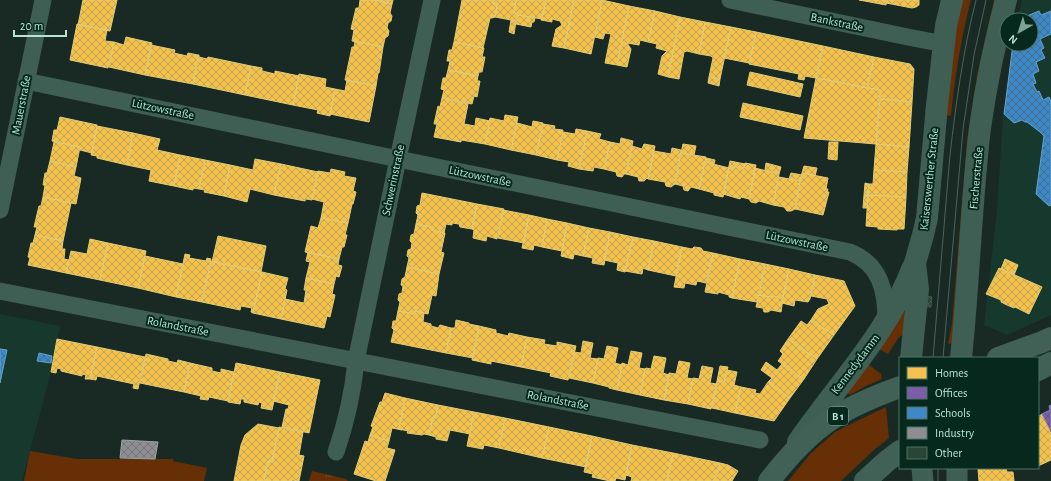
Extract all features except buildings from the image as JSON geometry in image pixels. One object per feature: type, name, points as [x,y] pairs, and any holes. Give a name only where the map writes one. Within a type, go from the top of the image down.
[{"type":"main road","name":"Kaiserswerther Straße","points":[[911,357],[918,289],[915,263],[923,236],[926,218],[946,26],[952,0]]},
{"type":"main road","name":"Fischerstraße","points":[[961,357],[980,128],[996,35],[1006,0]]},
{"type":"main road","name":"Kennedydamm","points":[[769,481],[786,460],[817,414],[867,350],[886,322],[901,295],[915,263]]},
{"type":"main road","points":[[1001,357],[1051,338]]},
{"type":"main road","points":[[1039,369],[1051,363]]},
{"type":"main road","name":"Kennedydamm","points":[[786,460],[818,429],[835,417],[864,402],[899,387]]},
{"type":"main road","points":[[865,481],[887,460],[899,452]]},
{"type":"street","name":"Mauerstraße","points":[[0,210],[43,0]]},
{"type":"street","name":"Schwerinstraße","points":[[356,361],[432,0]]},
{"type":"street","name":"Bankstraße","points":[[730,0],[944,44]]},
{"type":"street","name":"Lützowstraße","points":[[26,81],[850,252],[859,256],[868,263],[874,269],[879,278],[884,296],[886,322]]},
{"type":"street","name":"Rolandstraße","points":[[0,291],[760,440]]},
{"type":"street","points":[[336,452],[342,434],[352,389],[356,361]]},
{"type":"street","points":[[922,469],[923,481]]},
{"type":"street","points":[[957,469],[957,481]]},
{"type":"shaded area","points":[[1022,0],[1051,0],[1051,315],[1007,335],[984,325],[997,210],[1003,116],[1012,52],[1039,52],[1039,12],[1019,12]]},
{"type":"shaded area","points":[[0,314],[60,326],[51,372],[22,481],[0,481]]},
{"type":"green space","points":[[961,0],[971,0],[964,29],[954,87],[951,116],[945,115],[951,59]]},
{"type":"green space","points":[[994,0],[997,0],[953,343],[948,344],[952,324],[967,141],[977,75]]},
{"type":"green space","points":[[902,312],[906,315],[904,334],[899,337],[888,354],[879,349]]},
{"type":"green space","points":[[868,364],[881,374],[882,379],[850,395],[846,392]]},
{"type":"green space","points":[[886,407],[889,438],[841,481],[788,481],[811,453],[835,432]]},
{"type":"green space","points":[[30,451],[77,459],[173,459],[173,461],[207,468],[204,481],[24,481]]},
{"type":"green space","points":[[312,471],[346,479],[348,481],[309,481]]},
{"type":"tram line","points":[[933,357],[952,136],[957,97],[971,19],[976,0]]},
{"type":"tram line","points":[[943,357],[963,129],[974,55],[986,0]]},
{"type":"tram line","points":[[929,469],[929,481]]},
{"type":"tram line","points":[[938,469],[938,481]]}]
